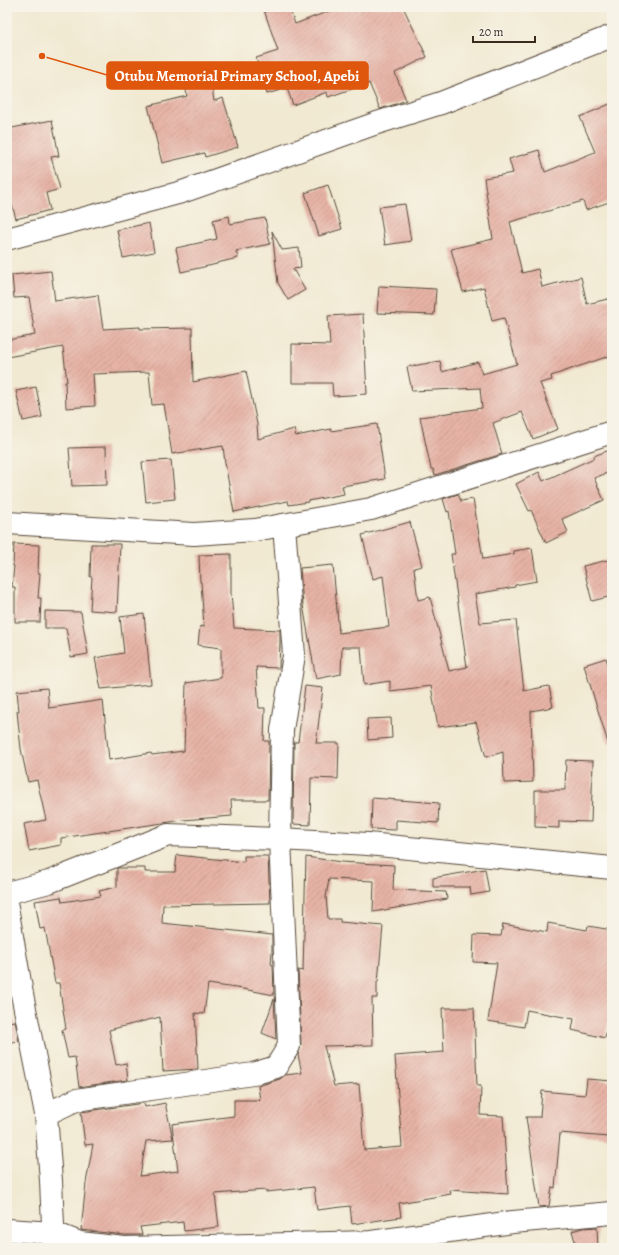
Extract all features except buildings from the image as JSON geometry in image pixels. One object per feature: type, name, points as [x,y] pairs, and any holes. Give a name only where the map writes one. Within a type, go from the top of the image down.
[{"type":"street","points":[[7,239],[182,192],[377,123],[441,103],[612,36]]},
{"type":"street","points":[[7,523],[194,534],[255,530],[371,509],[612,432]]},
{"type":"street","points":[[46,1114],[76,1100],[253,1074],[276,1067],[289,1046],[280,839],[282,730],[294,655],[284,525]]},
{"type":"street","points":[[7,893],[49,882],[168,835],[368,844],[612,868]]},
{"type":"street","points":[[7,907],[22,994],[46,1114],[52,1181],[54,1241]]},
{"type":"street","points":[[7,1230],[54,1241],[124,1248],[371,1242],[513,1222],[612,1213]]},
{"type":"place","name":"Otubu Memorial Primary School, Apebi","points":[[42,56]]}]
